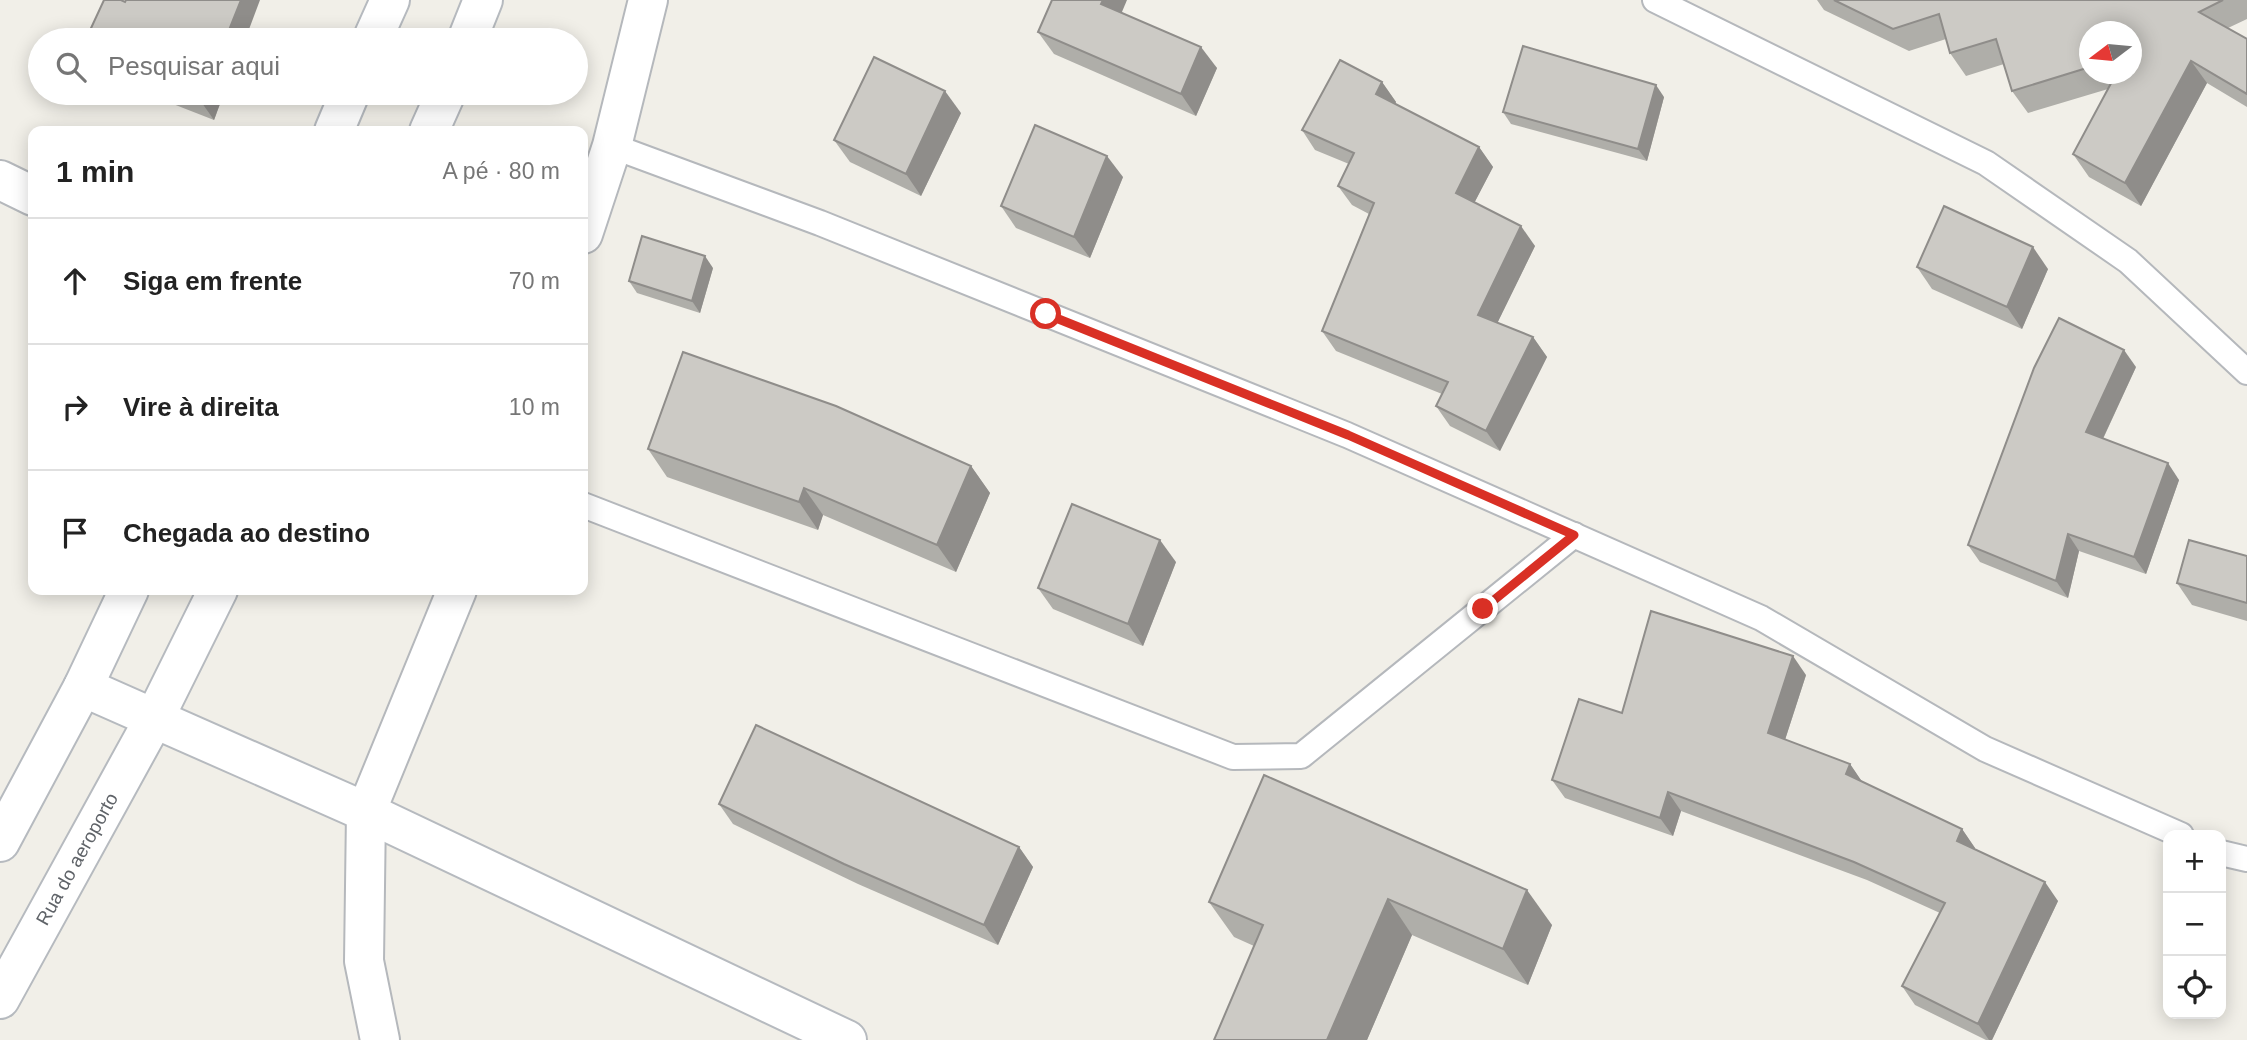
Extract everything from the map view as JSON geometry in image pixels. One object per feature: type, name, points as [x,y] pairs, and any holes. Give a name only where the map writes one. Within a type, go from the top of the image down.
[{"type":"main road","points":[[377,28],[390,0]]},
{"type":"main road","points":[[472,28],[483,0]]},
{"type":"main road","points":[[588,219],[612,146],[648,0]]},
{"type":"main road","points":[[336,126],[345,105]]},
{"type":"main road","points":[[431,126],[441,105]]},
{"type":"main road","points":[[0,180],[28,193]]},
{"type":"main road","points":[[0,842],[83,687],[127,595]]},
{"type":"main road","name":"Rua do aeroporto","points":[[0,999],[154,719],[216,595]]},
{"type":"main road","points":[[380,1040],[364,961],[366,812],[455,595]]},
{"type":"main road","points":[[83,687],[366,812],[847,1040]]},
{"type":"lane","points":[[1655,0],[1986,163],[2128,261],[2247,372]]},
{"type":"lane","points":[[612,146],[820,223],[1335,430],[1761,618],[1985,749],[2170,830]]},
{"type":"lane","points":[[588,507],[1233,757],[1301,756],[1574,535]]},
{"type":"lane","points":[[2226,854],[2247,859]]},
{"type":"building","points":[[104,0],[241,0],[230,28],[91,28]]},
{"type":"building","points":[[1052,0],[1103,0],[1101,4],[1201,47],[1181,94],[1038,32]]},
{"type":"building","points":[[1834,0],[2223,0],[2199,12],[2247,39],[2247,94],[2191,61],[2125,183],[2073,154],[2111,84],[2142,84],[2142,21],[2079,21],[2079,70],[2012,91],[1996,39],[1950,53],[1939,14],[1893,29]]},
{"type":"building","points":[[1523,46],[1656,85],[1638,149],[1503,112]]},
{"type":"building","points":[[874,57],[945,91],[906,174],[834,140]]},
{"type":"building","points":[[1340,60],[1382,82],[1376,94],[1479,147],[1456,193],[1521,226],[1478,315],[1533,337],[1486,431],[1436,406],[1448,382],[1322,331],[1374,203],[1338,186],[1354,153],[1302,130]]},
{"type":"building","points":[[1035,125],[1107,156],[1074,237],[1001,206]]},
{"type":"building","points":[[1944,206],[2033,247],[2007,307],[1917,267]]},
{"type":"building","points":[[642,236],[705,256],[692,301],[629,281]]},
{"type":"building","points":[[2059,318],[2124,350],[2086,432],[2168,463],[2134,557],[2068,534],[2056,581],[1968,545],[2034,368]]},
{"type":"building","points":[[683,352],[836,406],[971,466],[937,545],[804,488],[799,502],[648,449]]},
{"type":"building","points":[[1072,504],[1160,540],[1128,624],[1038,588]]},
{"type":"building","points":[[2189,540],[2247,556],[2247,603],[2177,583]]},
{"type":"building","points":[[1651,611],[1793,656],[1768,733],[1850,764],[1846,774],[1962,829],[1957,841],[2045,882],[1978,1024],[1902,986],[1945,903],[1854,862],[1668,792],[1660,818],[1552,780],[1579,699],[1622,713]]},
{"type":"building","points":[[756,725],[1019,847],[984,925],[844,864],[719,804]]},
{"type":"building","points":[[1264,775],[1527,890],[1503,949],[1388,899],[1327,1040],[1214,1040],[1263,925],[1209,902]]},
{"type":"route","points":[[1046,314],[1348,435],[1574,535],[1483,609]]}]
